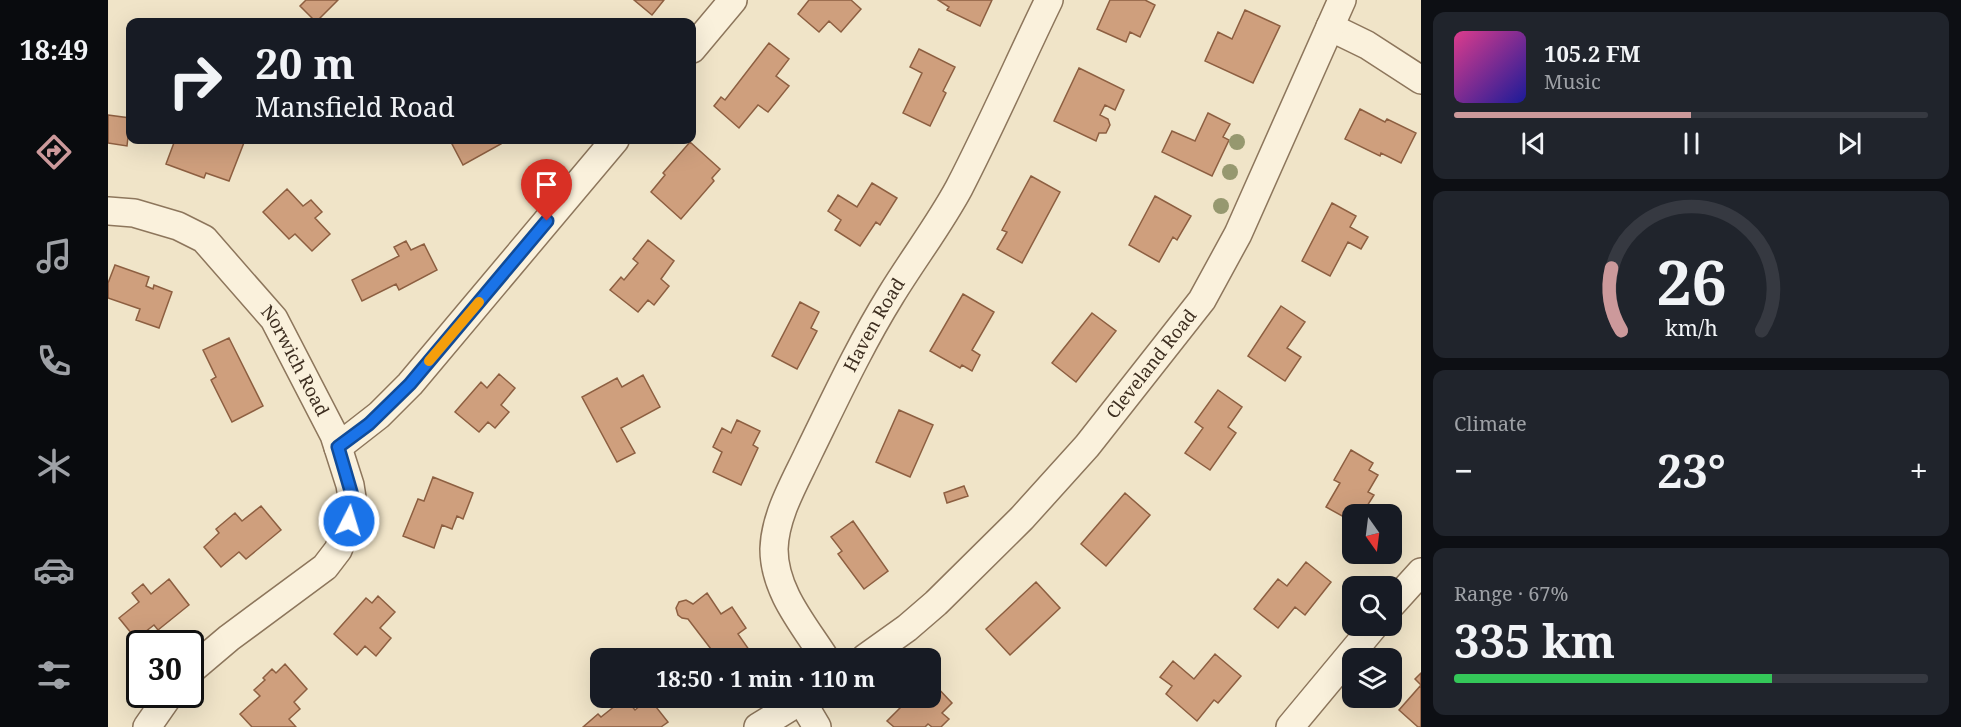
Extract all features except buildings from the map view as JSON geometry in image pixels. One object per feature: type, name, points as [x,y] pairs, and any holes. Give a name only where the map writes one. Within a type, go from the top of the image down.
[{"type":"street","points":[[696,44],[732,0]]},
{"type":"street","name":"Haven Road","points":[[819,648],[777,578],[774,560],[775,539],[781,515],[847,375],[886,303],[958,188],[1049,0]]},
{"type":"street","name":"Cleveland Road","points":[[878,648],[921,616],[1022,518],[1076,459],[1195,309],[1238,234],[1342,0]]},
{"type":"street","points":[[1330,27],[1367,45],[1421,80]]},
{"type":"street","points":[[338,447],[369,424],[410,384],[612,144]]},
{"type":"street","name":"Norwich Road","points":[[108,211],[134,213],[178,226],[204,239],[274,319],[338,447],[351,485],[352,504],[346,531],[332,559],[316,574],[204,659]]},
{"type":"street","points":[[1402,593],[1421,572]]},
{"type":"street","points":[[1290,727],[1366,636]]},
{"type":"street","points":[[147,727],[160,708]]},
{"type":"street","points":[[758,727],[789,708]]},
{"type":"street","points":[[808,708],[817,727]]},
{"type":"slow traffic","points":[[429,361],[479,302]]},
{"type":"route","points":[[349,521],[352,504],[351,485],[338,447],[369,424],[410,384],[547,221]]}]
